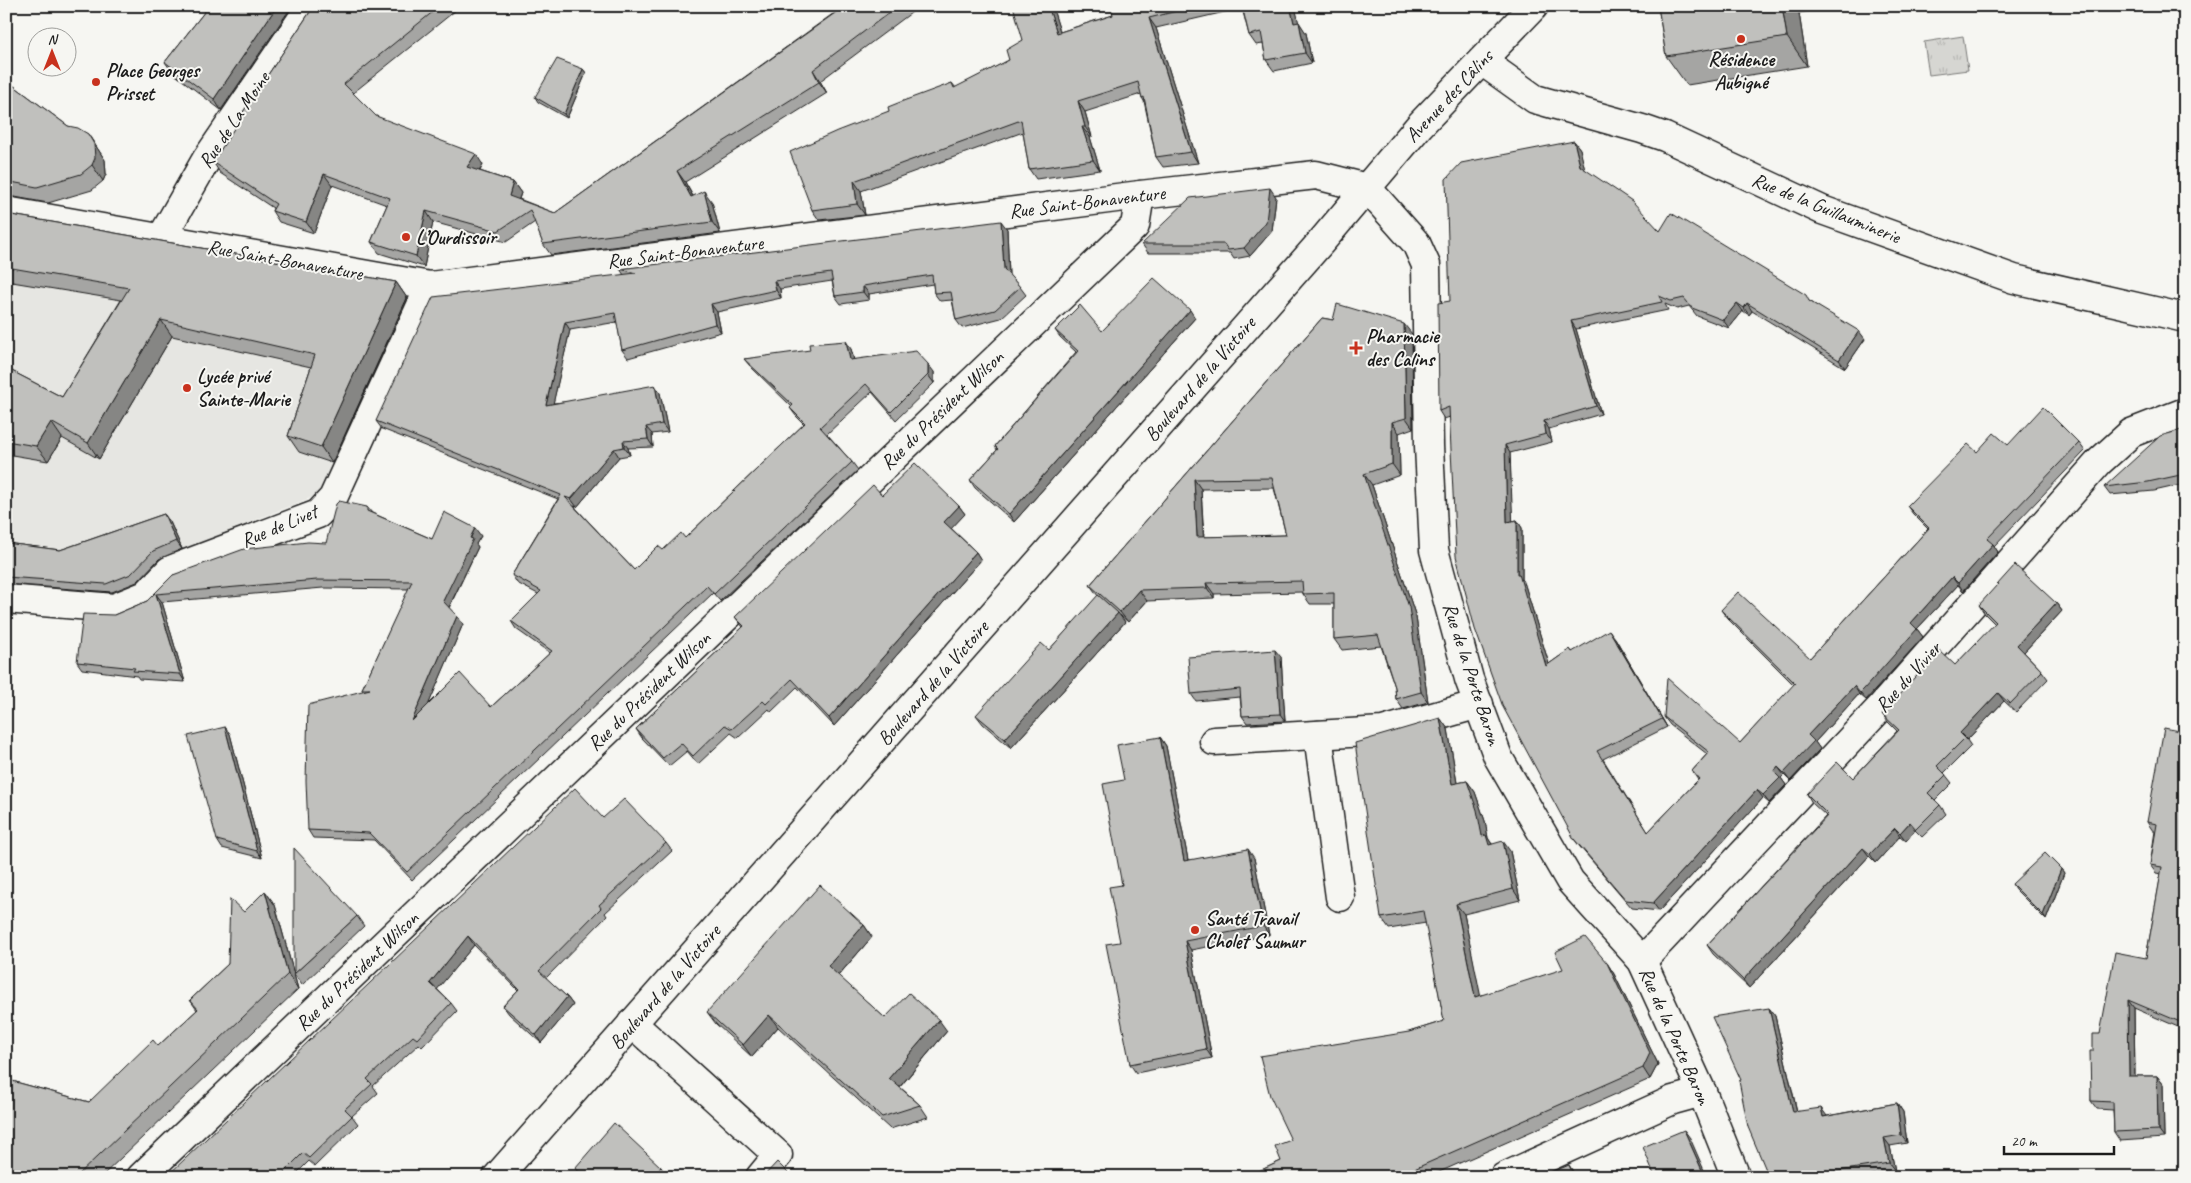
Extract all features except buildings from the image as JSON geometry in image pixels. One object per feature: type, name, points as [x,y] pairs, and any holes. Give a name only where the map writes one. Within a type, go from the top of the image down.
[{"type":"street","name":"Rue de La Moine","points":[[162,238],[206,160],[311,6]]},
{"type":"street","name":"Avenue des Câlins","points":[[1367,188],[1420,125],[1534,6]]},
{"type":"street","name":"Rue de la Guillauminerie","points":[[1482,61],[1535,99],[1642,129],[1822,210],[2014,279],[2185,318]]},
{"type":"street","name":"Rue Saint-Bonaventure","points":[[6,212],[430,286],[1140,195],[1316,176],[1367,188]]},
{"type":"street","name":"Rue de la Porte Baron","points":[[1367,188],[1416,243],[1426,265],[1429,446],[1434,550],[1469,679],[1498,757],[1570,881],[1642,961],[1702,1092],[1736,1177]]},
{"type":"street","name":"Boulevard de la Victoire","points":[[497,1177],[1367,188]]},
{"type":"street","name":"Rue du Président Wilson","points":[[141,1177],[1135,226],[1140,195]]},
{"type":"street","name":"Rue de Livet","points":[[6,599],[114,608],[146,595],[170,570],[318,514],[333,498],[430,286]]},
{"type":"street","name":"Rue du Vivier","points":[[1642,961],[1881,707],[2099,462],[2131,433],[2185,412]]},
{"type":"street","points":[[1214,741],[1383,731],[1479,704]]},
{"type":"street","points":[[1318,735],[1340,897]]},
{"type":"street","points":[[632,1024],[778,1155],[760,1177]]},
{"type":"street","points":[[1504,1177],[1673,1100],[1702,1092]]},
{"type":"shaded area","name":"Lycée privé Sainte-Marie","points":[[6,228],[404,303],[328,491],[163,557],[113,596],[6,586]]},
{"type":"green space","points":[[1963,36],[1968,70],[1929,75],[1924,42]]},
{"type":"place","name":"Résidence Aubigné","points":[[1741,39]]},
{"type":"place","name":"Place Georges Prisset","points":[[96,82]]},
{"type":"place","name":"L’Ourdissoir","points":[[406,237]]},
{"type":"place","name":"Pharmacie des Calins","points":[[1356,348]]},
{"type":"place","name":"Lycée privé Sainte-Marie","points":[[187,388]]},
{"type":"place","name":"Santé Travail Cholet Saumur","points":[[1195,930]]}]
